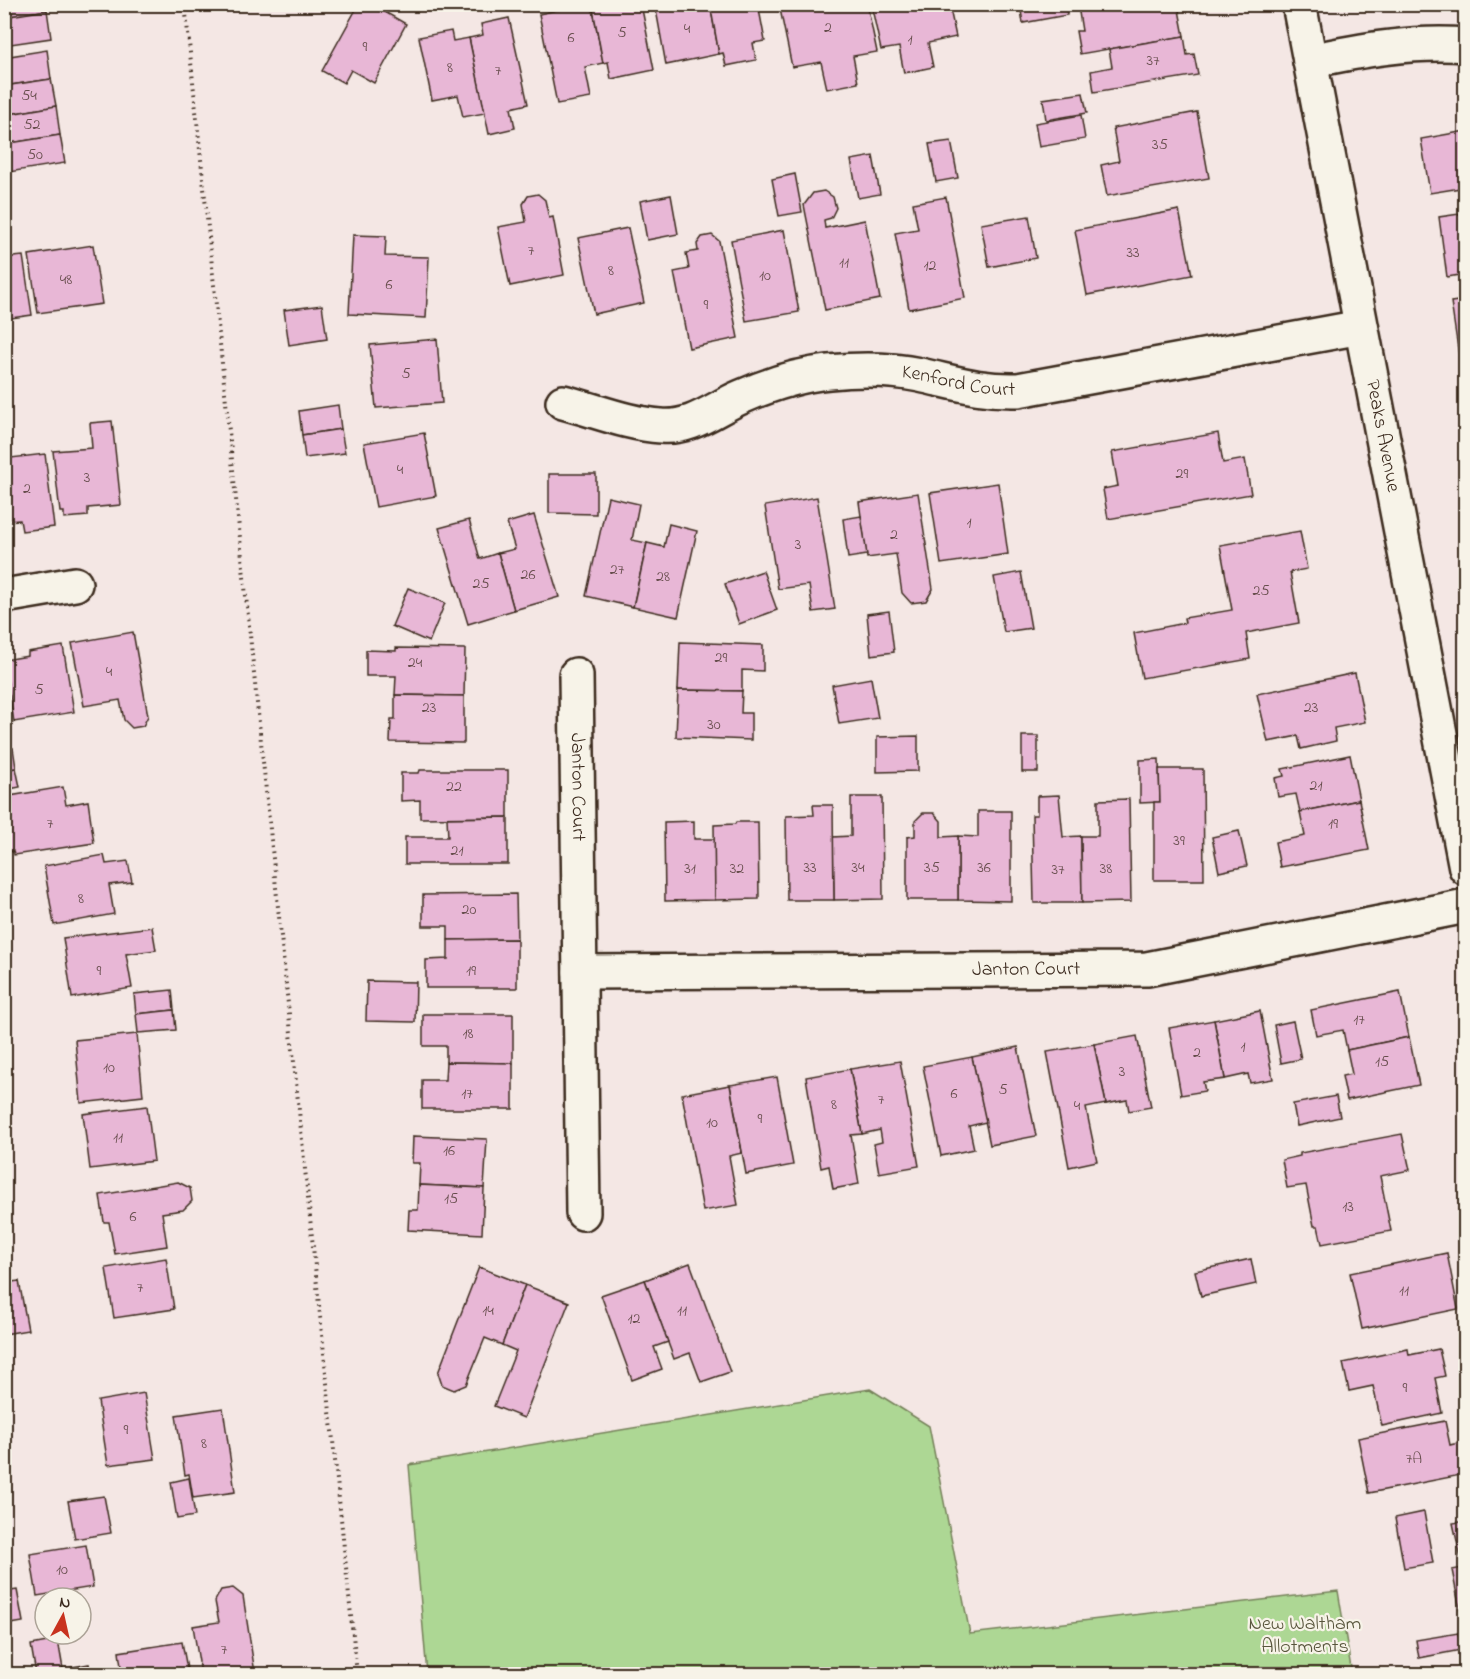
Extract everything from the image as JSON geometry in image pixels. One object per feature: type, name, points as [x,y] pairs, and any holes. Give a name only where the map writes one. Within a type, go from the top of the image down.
[{"type":"street","name":"Peaks Avenue","points":[[1299,4],[1466,868]]},
{"type":"street","points":[[1310,61],[1368,49],[1444,43],[1466,45]]},
{"type":"street","name":"Kenford Court","points":[[563,402],[662,427],[700,420],[740,397],[782,381],[827,372],[873,370],[918,375],[963,387],[991,391],[1018,390],[1361,327]]},
{"type":"street","points":[[4,596],[75,585]]},
{"type":"street","name":"Janton Court","points":[[576,675],[583,1213]]},
{"type":"street","name":"Janton Court","points":[[580,972],[1147,969],[1466,906]]},
{"type":"path","points":[[185,4],[357,1674]]},
{"type":"green space","name":"New Waltham Allotments","points":[[870,1389],[929,1426],[970,1634],[1338,1591],[1352,1674],[427,1674],[409,1465]]},
{"type":"building","points":[[4,4],[46,4],[47,10],[4,17]]},
{"type":"building","points":[[359,4],[371,4],[406,24],[374,83],[351,70],[344,83],[322,71]]},
{"type":"building","points":[[592,4],[603,63],[585,67],[591,98],[557,104],[539,14]]},
{"type":"building","points":[[592,4],[641,4],[654,70],[611,79],[608,62],[603,63]]},
{"type":"building","points":[[655,4],[710,4],[719,54],[666,65]]},
{"type":"building","points":[[710,4],[758,4],[765,41],[753,43],[756,60],[726,66],[723,53],[719,54]]},
{"type":"building","points":[[779,4],[867,4],[877,52],[853,56],[858,83],[827,89],[821,62],[792,67]]},
{"type":"building","points":[[871,4],[949,4],[956,37],[928,43],[933,67],[904,73],[899,47],[881,50]]},
{"type":"building","points":[[1020,4],[1065,4],[1067,15],[1023,23]]},
{"type":"building","points":[[1087,4],[1185,4],[1185,8],[1179,10],[1184,36],[1080,54],[1076,31],[1082,31],[1078,6]]},
{"type":"building","points":[[47,10],[51,38],[4,45],[4,17]]},
{"type":"building","points":[[509,18],[528,104],[511,108],[515,128],[489,134],[469,38],[483,35],[481,24]]},
{"type":"building","points":[[451,31],[453,41],[469,38],[485,113],[463,117],[458,95],[432,100],[419,37]]},
{"type":"building","points":[[1184,36],[1187,55],[1194,54],[1198,75],[1094,92],[1091,71],[1112,67],[1109,49]]},
{"type":"building","points":[[47,50],[51,79],[4,86],[4,57]]},
{"type":"building","points":[[51,79],[56,106],[4,115],[4,86]]},
{"type":"building","points":[[1083,93],[1087,113],[1046,120],[1043,99]]},
{"type":"building","points":[[56,106],[60,135],[4,144],[4,115]]},
{"type":"building","points":[[1197,112],[1209,178],[1107,196],[1101,165],[1119,161],[1113,128]]},
{"type":"building","points":[[1081,115],[1085,139],[1039,147],[1035,123]]},
{"type":"building","points":[[1466,131],[1466,187],[1430,193],[1421,139]]},
{"type":"building","points":[[60,135],[65,163],[9,172],[4,144]]},
{"type":"building","points":[[951,141],[958,178],[936,182],[929,144]]},
{"type":"building","points":[[873,156],[880,194],[858,198],[851,160]]},
{"type":"building","points":[[795,174],[802,212],[779,216],[772,179]]},
{"type":"building","points":[[824,191],[833,197],[836,208],[831,218],[824,220],[825,228],[865,220],[880,299],[825,310],[804,205],[813,193]]},
{"type":"building","points":[[538,194],[545,200],[549,218],[553,217],[564,275],[510,286],[498,227],[526,222],[523,204],[528,196]]},
{"type":"building","points":[[671,195],[678,234],[647,240],[640,201]]},
{"type":"building","points":[[946,197],[965,298],[909,309],[895,233],[918,229],[913,203]]},
{"type":"building","points":[[1179,210],[1192,275],[1087,295],[1075,230]]},
{"type":"building","points":[[1466,213],[1466,274],[1447,277],[1439,217]]},
{"type":"building","points":[[1029,216],[1036,258],[989,267],[981,224]]},
{"type":"building","points":[[628,228],[644,303],[594,314],[578,238]]},
{"type":"building","points":[[784,230],[799,312],[746,321],[731,240]]},
{"type":"building","points":[[353,235],[386,236],[385,256],[429,257],[426,318],[349,314]]},
{"type":"building","points":[[712,235],[719,241],[738,338],[689,348],[674,272],[689,269],[686,253],[698,251],[697,244],[702,237]]},
{"type":"building","points":[[93,245],[102,304],[38,313],[29,255]]},
{"type":"building","points":[[23,256],[32,315],[4,319],[4,258]]},
{"type":"building","points":[[1466,300],[1466,369],[1461,369],[1451,302]]},
{"type":"building","points":[[322,305],[327,339],[289,345],[284,310]]},
{"type":"building","points":[[437,339],[442,403],[376,408],[370,345]]},
{"type":"building","points":[[338,405],[341,429],[302,435],[299,411]]},
{"type":"building","points":[[112,421],[121,505],[88,508],[88,516],[64,518],[64,512],[60,512],[53,451],[92,448],[90,423]]},
{"type":"building","points":[[341,429],[345,453],[305,458],[302,435]]},
{"type":"building","points":[[424,433],[436,496],[376,507],[364,443]]},
{"type":"building","points":[[1218,433],[1223,463],[1245,459],[1251,494],[1108,519],[1103,489],[1118,486],[1112,452]]},
{"type":"building","points":[[9,438],[11,458],[45,454],[54,527],[22,531],[20,520],[4,521],[4,439]]},
{"type":"building","points":[[549,474],[596,474],[596,514],[549,513]]},
{"type":"building","points":[[998,483],[1008,554],[941,564],[930,493]]},
{"type":"building","points":[[918,493],[933,589],[926,601],[911,603],[902,593],[896,554],[867,558],[859,502]]},
{"type":"building","points":[[608,497],[639,504],[632,540],[647,543],[633,607],[586,596]]},
{"type":"building","points":[[817,497],[835,609],[813,612],[809,585],[778,589],[765,506]]},
{"type":"building","points":[[534,515],[559,597],[514,610],[498,553],[515,549],[507,523]]},
{"type":"building","points":[[861,516],[867,555],[848,558],[843,519]]},
{"type":"building","points":[[469,520],[480,559],[498,553],[514,610],[468,624],[439,528]]},
{"type":"building","points":[[669,524],[697,531],[678,617],[633,607],[647,543],[664,547]]},
{"type":"building","points":[[1300,531],[1307,569],[1290,572],[1299,623],[1246,633],[1250,659],[1142,678],[1134,633],[1185,623],[1184,618],[1232,610],[1220,545]]},
{"type":"building","points":[[763,571],[777,610],[739,624],[725,584]]},
{"type":"building","points":[[1021,572],[1031,628],[1004,632],[994,577]]},
{"type":"building","points":[[408,588],[445,603],[429,642],[392,626]]},
{"type":"building","points":[[889,611],[894,652],[871,655],[867,614]]},
{"type":"building","points":[[133,632],[148,716],[143,726],[132,728],[124,720],[120,700],[84,706],[72,643]]},
{"type":"building","points":[[680,642],[763,645],[763,671],[742,670],[742,691],[678,690]]},
{"type":"building","points":[[63,646],[74,712],[14,722],[4,660],[28,656],[28,652]]},
{"type":"building","points":[[396,648],[465,649],[464,696],[395,695],[396,676],[366,676],[366,650],[396,651]]},
{"type":"building","points":[[1355,673],[1365,722],[1334,728],[1336,741],[1301,749],[1298,736],[1268,742],[1257,694]]},
{"type":"building","points":[[871,678],[878,718],[839,724],[832,685]]},
{"type":"building","points":[[678,690],[742,691],[741,713],[751,713],[751,740],[676,737]]},
{"type":"building","points":[[395,695],[464,696],[464,743],[390,742],[391,719],[395,719]]},
{"type":"building","points":[[918,736],[918,771],[877,772],[877,737]]},
{"type":"building","points":[[1022,736],[1038,736],[1038,772],[1022,772]]},
{"type":"building","points":[[13,748],[16,768],[4,770],[4,750]]},
{"type":"building","points":[[1350,755],[1359,800],[1300,812],[1296,794],[1278,797],[1275,778],[1284,776],[1282,769]]},
{"type":"building","points":[[1159,759],[1160,802],[1140,803],[1140,760]]},
{"type":"building","points":[[16,768],[20,787],[4,790],[4,770]]},
{"type":"building","points":[[1159,769],[1203,769],[1204,880],[1154,880],[1154,802],[1160,802]]},
{"type":"building","points":[[420,770],[508,770],[508,817],[420,818],[420,800],[401,801],[401,773],[419,773]]},
{"type":"building","points":[[63,787],[66,805],[88,801],[94,843],[14,855],[13,851],[9,852],[6,834],[10,833],[7,814],[4,815],[4,797]]},
{"type":"building","points":[[1059,795],[1063,837],[1081,836],[1082,903],[1034,903],[1032,815],[1037,815],[1037,796]]},
{"type":"building","points":[[851,797],[882,797],[883,899],[834,900],[833,837],[851,836]]},
{"type":"building","points":[[1129,799],[1131,902],[1082,903],[1081,836],[1098,836],[1098,800]]},
{"type":"building","points":[[1359,800],[1369,850],[1280,867],[1275,842],[1305,836],[1300,812]]},
{"type":"building","points":[[813,805],[833,805],[834,900],[787,900],[786,816],[814,815]]},
{"type":"building","points":[[978,811],[1011,811],[1011,901],[958,900],[958,836],[978,837]]},
{"type":"building","points":[[923,813],[934,813],[941,821],[941,837],[958,836],[958,900],[907,900],[907,837],[915,836],[915,821]]},
{"type":"building","points":[[508,817],[508,864],[405,864],[405,837],[448,837],[447,818]]},
{"type":"building","points":[[694,821],[694,839],[715,839],[715,900],[665,901],[664,822]]},
{"type":"building","points":[[736,822],[758,822],[759,899],[715,900],[714,825],[735,824]]},
{"type":"building","points":[[1239,831],[1247,866],[1219,872],[1212,837]]},
{"type":"building","points":[[104,855],[106,864],[128,861],[132,882],[109,885],[114,914],[54,925],[44,866]]},
{"type":"building","points":[[516,894],[517,939],[448,940],[448,926],[423,926],[423,895]]},
{"type":"building","points":[[152,927],[156,950],[126,954],[132,988],[72,998],[63,938]]},
{"type":"building","points":[[517,939],[517,988],[426,988],[426,960],[448,959],[448,940]]},
{"type":"building","points":[[367,981],[416,982],[415,1022],[366,1021]]},
{"type":"building","points":[[172,990],[174,1010],[136,1014],[134,994]]},
{"type":"building","points":[[1400,992],[1409,1037],[1347,1050],[1343,1030],[1316,1035],[1311,1010]]},
{"type":"building","points":[[174,1010],[176,1030],[138,1033],[136,1014]]},
{"type":"building","points":[[1260,1011],[1273,1079],[1250,1083],[1248,1074],[1225,1079],[1214,1020]]},
{"type":"building","points":[[423,1014],[513,1014],[513,1063],[446,1062],[446,1046],[423,1046]]},
{"type":"building","points":[[1214,1020],[1225,1079],[1203,1082],[1205,1091],[1181,1095],[1169,1028]]},
{"type":"building","points":[[1293,1021],[1301,1059],[1281,1063],[1274,1025]]},
{"type":"building","points":[[137,1034],[143,1096],[81,1103],[75,1040]]},
{"type":"building","points":[[1137,1036],[1151,1107],[1129,1111],[1127,1100],[1106,1104],[1094,1044]]},
{"type":"building","points":[[1409,1037],[1419,1085],[1347,1100],[1342,1076],[1352,1074],[1347,1050]]},
{"type":"building","points":[[1094,1044],[1106,1104],[1086,1108],[1097,1161],[1069,1167],[1047,1052]]},
{"type":"building","points":[[1018,1047],[1036,1136],[990,1145],[972,1057]]},
{"type":"building","points":[[972,1057],[986,1122],[969,1126],[974,1149],[941,1156],[923,1066]]},
{"type":"building","points":[[900,1061],[919,1166],[879,1173],[874,1144],[882,1142],[880,1130],[862,1134],[850,1069]]},
{"type":"building","points":[[446,1062],[513,1063],[513,1109],[422,1109],[422,1080],[445,1080]]},
{"type":"building","points":[[850,1069],[862,1134],[851,1135],[859,1184],[833,1189],[829,1166],[821,1168],[806,1077]]},
{"type":"building","points":[[777,1077],[793,1165],[746,1174],[730,1085]]},
{"type":"building","points":[[730,1085],[742,1153],[729,1156],[738,1205],[703,1211],[682,1094]]},
{"type":"building","points":[[1336,1096],[1340,1117],[1297,1126],[1293,1104]]},
{"type":"building","points":[[147,1106],[154,1161],[90,1169],[83,1114]]},
{"type":"building","points":[[1402,1134],[1410,1170],[1380,1176],[1391,1231],[1322,1244],[1318,1226],[1314,1226],[1306,1185],[1287,1188],[1282,1160],[1300,1156],[1300,1153]]},
{"type":"building","points":[[413,1136],[487,1139],[484,1188],[419,1185],[420,1163],[412,1163]]},
{"type":"building","points":[[178,1182],[190,1188],[192,1201],[183,1210],[162,1213],[167,1246],[115,1254],[109,1222],[104,1222],[100,1195]]},
{"type":"building","points":[[419,1185],[484,1188],[482,1234],[408,1230],[409,1210],[418,1210]]},
{"type":"building","points":[[1447,1253],[1458,1309],[1362,1329],[1350,1273]]},
{"type":"building","points":[[166,1258],[174,1309],[114,1318],[106,1268]]},
{"type":"building","points":[[1251,1259],[1256,1284],[1201,1296],[1195,1271]]},
{"type":"building","points":[[690,1263],[730,1372],[701,1382],[690,1353],[674,1359],[645,1280]]},
{"type":"building","points":[[479,1267],[525,1285],[502,1345],[485,1338],[466,1385],[454,1390],[442,1385],[438,1373]]},
{"type":"building","points":[[645,1280],[668,1342],[654,1347],[662,1369],[632,1380],[601,1295]]},
{"type":"building","points":[[19,1281],[28,1330],[4,1334],[4,1283]]},
{"type":"building","points":[[525,1285],[569,1302],[524,1418],[494,1406],[516,1351],[502,1345]]},
{"type":"building","points":[[1408,1349],[1409,1355],[1439,1349],[1445,1376],[1435,1378],[1442,1413],[1382,1426],[1373,1386],[1349,1391],[1343,1363]]},
{"type":"building","points":[[144,1393],[155,1459],[108,1465],[98,1401]]},
{"type":"building","points":[[223,1408],[235,1492],[193,1498],[189,1474],[185,1475],[176,1415]]},
{"type":"building","points":[[1445,1421],[1450,1445],[1466,1441],[1466,1474],[1369,1493],[1358,1438]]},
{"type":"building","points":[[189,1478],[195,1516],[177,1519],[171,1482]]},
{"type":"building","points":[[104,1496],[111,1533],[75,1539],[68,1501]]},
{"type":"building","points":[[1424,1512],[1433,1563],[1404,1568],[1395,1518]]},
{"type":"building","points":[[1466,1521],[1466,1614],[1461,1615],[1452,1570],[1463,1568],[1453,1523]]},
{"type":"building","points":[[86,1545],[93,1586],[35,1586],[30,1554]]},
{"type":"building","points":[[233,1588],[243,1596],[255,1673],[201,1674],[193,1626],[219,1622],[215,1601],[221,1590]]},
{"type":"building","points":[[17,1590],[23,1622],[5,1625],[4,1592]]},
{"type":"building","points":[[1466,1632],[1466,1654],[1462,1654],[1458,1633]]},
{"type":"building","points":[[1458,1633],[1461,1650],[1419,1658],[1416,1640]]},
{"type":"building","points":[[182,1642],[188,1674],[122,1674],[119,1652]]},
{"type":"building","points":[[31,1645],[59,1646],[63,1669],[89,1664],[91,1674],[36,1674]]}]
